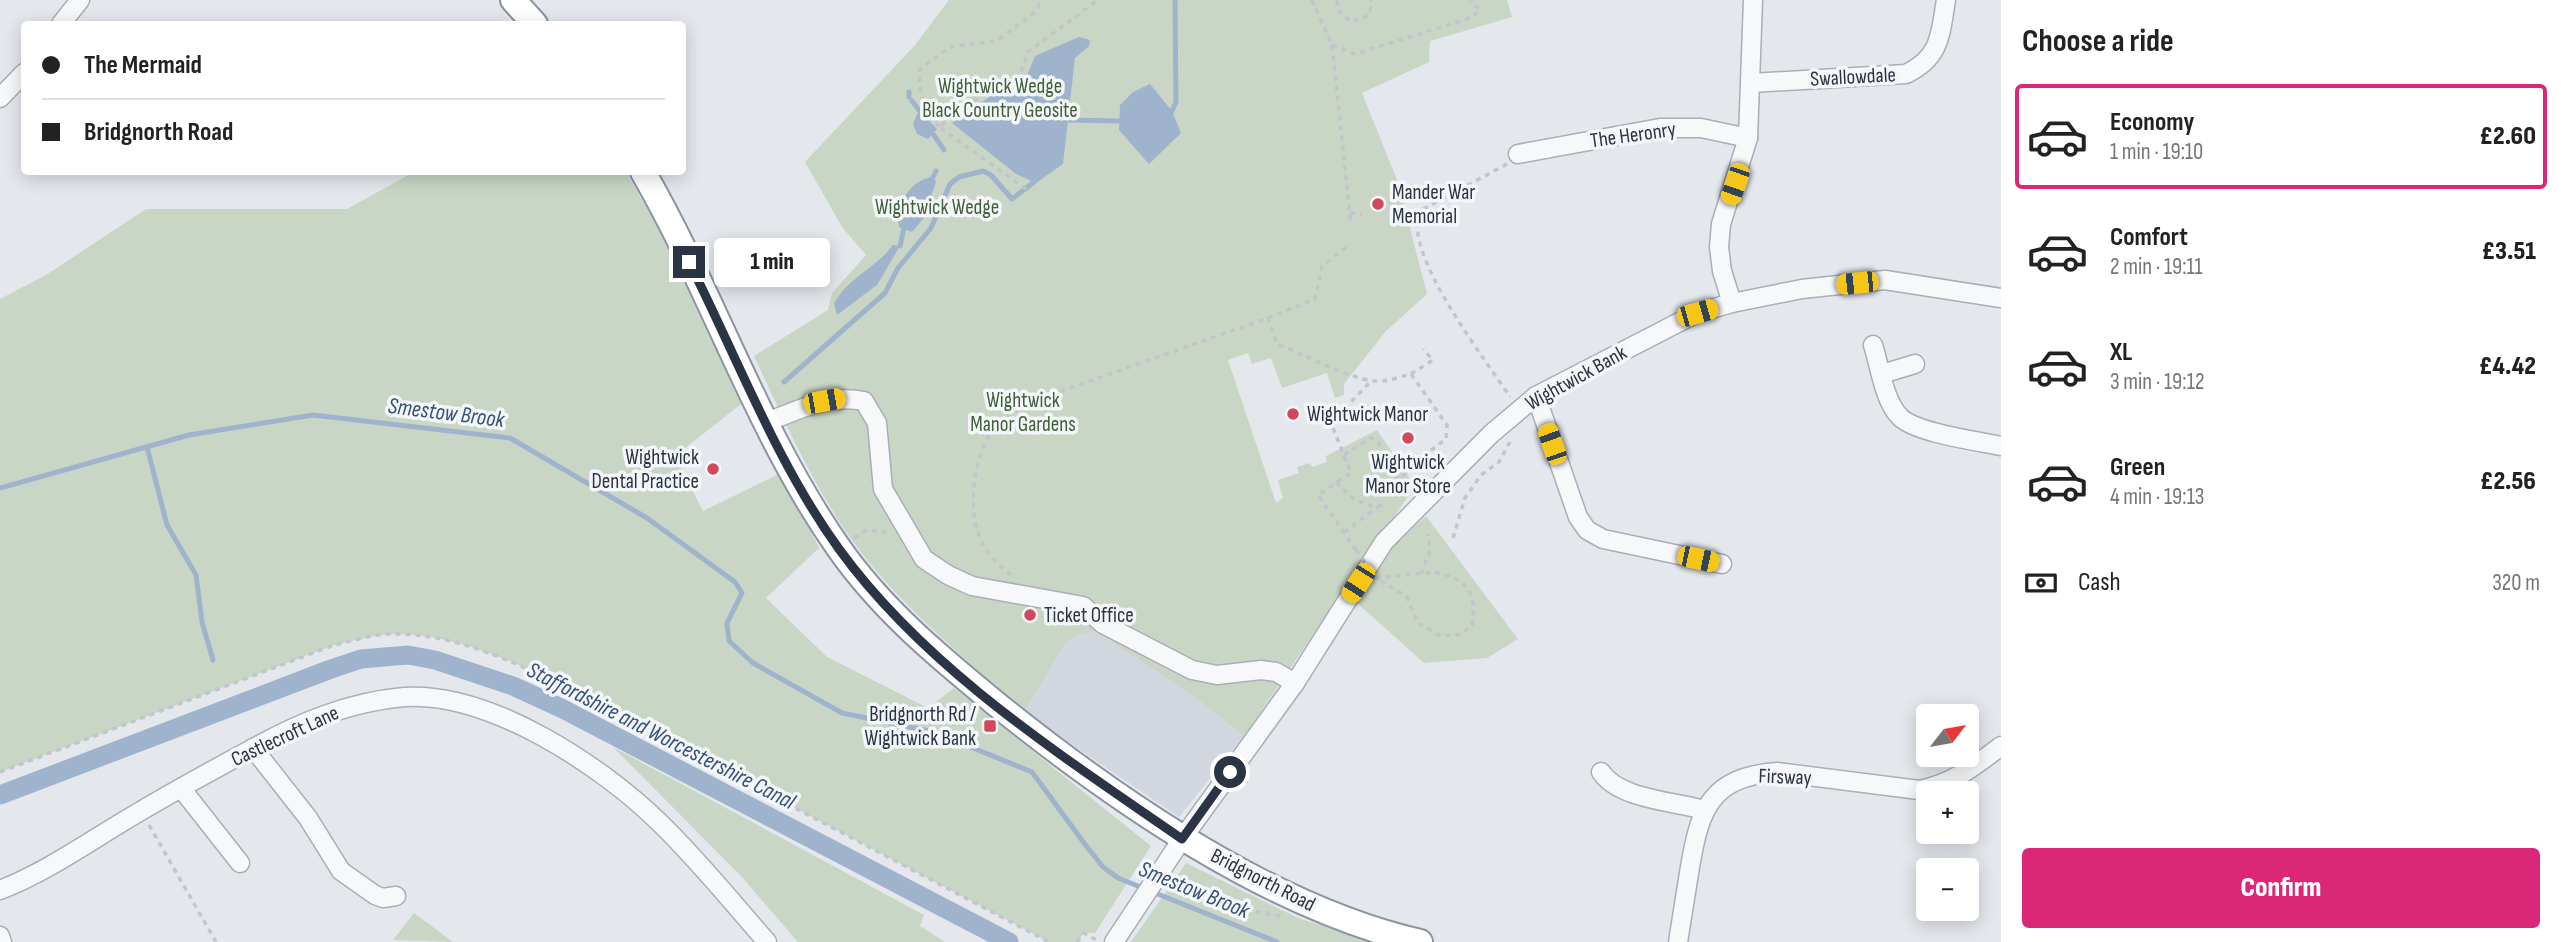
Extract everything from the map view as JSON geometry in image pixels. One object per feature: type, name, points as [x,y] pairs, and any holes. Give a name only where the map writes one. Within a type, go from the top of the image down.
[{"type":"highway","points":[[513,0],[532,21]]},
{"type":"highway","name":"Bridgnorth Road","points":[[644,175],[801,488],[839,549],[925,645],[1043,742],[1182,839],[1312,906],[1362,927],[1420,942]]},
{"type":"street","points":[[63,21],[80,0]]},
{"type":"street","points":[[1732,303],[1722,271],[1719,247],[1721,224],[1748,138],[1754,0]]},
{"type":"street","name":"Swallowdale","points":[[1751,83],[1906,74],[1923,66],[1934,54],[1946,0]]},
{"type":"street","points":[[0,98],[21,76]]},
{"type":"street","name":"The Heronry","points":[[1524,153],[1660,128],[1701,128],[1748,138]]},
{"type":"street","name":"Wightwick Bank","points":[[1114,942],[1182,839],[1294,683],[1384,542],[1536,396],[1697,313],[1732,303],[1802,289],[1885,280],[2001,298]]},
{"type":"street","points":[[1873,345],[1892,407],[1902,420],[1920,427],[2001,446]]},
{"type":"street","points":[[1882,374],[1915,364]]},
{"type":"street","points":[[1536,396],[1578,517],[1587,530],[1603,539],[1722,564]]},
{"type":"street","points":[[767,422],[824,401],[845,397],[864,401],[877,423],[883,489],[923,559],[972,586],[1083,606],[1103,624],[1192,670],[1217,675],[1261,670],[1276,672],[1294,683]]},
{"type":"street","name":"Castlecroft Lane","points":[[0,890],[48,868],[141,811],[253,748],[317,717],[342,708],[406,697],[479,708],[545,739],[599,773],[659,822],[767,942]]},
{"type":"street","name":"Firsway","points":[[1678,942],[1697,826],[1704,810],[1718,791],[1734,780],[1777,772],[1891,789],[1919,790],[1940,786],[1973,769],[2001,746]]},
{"type":"street","points":[[253,748],[308,818],[341,871],[375,895],[383,898],[396,895]]},
{"type":"street","points":[[1601,772],[1608,784],[1623,793],[1704,810]]},
{"type":"street","points":[[181,789],[240,863]]},
{"type":"street","points":[[0,936],[2,942]]},
{"type":"path","points":[[1026,189],[939,127],[928,114],[918,86],[920,69],[950,47],[996,41],[1033,14],[1042,0]]},
{"type":"path","points":[[939,127],[999,83],[1018,80],[1028,52],[1098,0]]},
{"type":"path","points":[[1312,0],[1332,45],[1351,225]]},
{"type":"path","points":[[1337,0],[1338,10],[1350,21],[1363,19],[1370,13],[1371,0]]},
{"type":"path","points":[[1332,45],[1355,54],[1467,19],[1480,11],[1471,0]]},
{"type":"path","points":[[1453,538],[1465,498],[1481,475],[1499,462],[1513,436],[1519,410],[1440,291],[1418,242],[1416,220],[1420,211],[1524,153]]},
{"type":"path","points":[[1350,213],[1362,214]]},
{"type":"path","points":[[1036,597],[995,561],[978,533],[974,499],[979,462],[988,438],[1001,422],[1017,409],[1039,399],[1315,299],[1322,266],[1349,245]]},
{"type":"path","points":[[1268,318],[1277,344],[1371,381],[1386,381],[1411,374],[1433,360],[1423,349]]},
{"type":"path","points":[[1344,455],[1371,438],[1379,443],[1379,450],[1399,480],[1419,459],[1446,439],[1447,425],[1411,374]]},
{"type":"path","points":[[1371,381],[1331,423],[1351,473],[1318,495],[1376,578],[1406,596],[1418,623],[1441,636],[1462,634],[1472,625],[1475,602],[1466,587],[1452,576],[1435,572],[1376,578]]},
{"type":"path","points":[[1414,453],[1419,459]]},
{"type":"path","points":[[1336,482],[1362,504],[1378,507]]},
{"type":"path","points":[[1344,532],[1378,507],[1388,504]]},
{"type":"path","points":[[1421,574],[1430,550],[1428,534]]},
{"type":"path","points":[[141,811],[216,942]]},
{"type":"path","points":[[1158,876],[1231,907],[1282,916]]},
{"type":"path","points":[[1077,942],[1084,933],[1100,942]]},
{"type":"shaded area","points":[[1095,631],[1193,696],[1244,736],[1179,817],[1024,712],[1065,644],[1078,633]]},
{"type":"green space","name":"Wightwick Manor Gardens","points":[[949,0],[1507,0],[1512,17],[1430,41],[1429,62],[1362,93],[1399,185],[1427,294],[1386,331],[1344,384],[1344,395],[1335,398],[1327,373],[1282,388],[1271,358],[1252,364],[1248,353],[1228,360],[1276,503],[1283,498],[1278,480],[1299,473],[1297,467],[1310,463],[1312,467],[1327,462],[1326,456],[1377,430],[1415,486],[1244,736],[1193,696],[1095,631],[1078,634],[1065,644],[1024,712],[911,608],[851,539],[811,473],[754,356],[828,310],[832,293],[866,255],[842,227],[805,162],[915,45]]},
{"type":"green space","points":[[409,175],[628,175],[675,257],[745,401],[675,456],[703,511],[781,473],[819,548],[766,598],[827,657],[928,708],[954,688],[1151,846],[1095,933],[1084,933],[1077,942],[1049,942],[558,683],[478,649],[436,638],[393,634],[334,645],[0,772],[0,299],[46,275],[146,209],[347,209]]},
{"type":"green space","points":[[1426,516],[1518,639],[1487,658],[1424,663],[1356,602],[1391,549]]},
{"type":"green space","points":[[613,747],[924,915],[920,926],[945,942],[798,942],[740,875]]},
{"type":"green space","points":[[1186,863],[1298,918],[1374,942],[1131,942]]},
{"type":"green space","points":[[414,913],[453,942],[393,940]]},
{"type":"water","points":[[1079,37],[1090,40],[1089,46],[1075,58],[1063,164],[1036,183],[1016,174],[952,123],[1002,88],[1022,87],[1035,56]]},
{"type":"water","points":[[1150,84],[1172,111],[1181,133],[1149,164],[1119,130],[1120,105],[1133,92]]},
{"type":"water","points":[[919,110],[937,129],[928,139],[917,134],[913,124]]},
{"type":"water","points":[[933,177],[936,182],[923,219],[912,232],[899,227],[898,218],[906,194],[918,182]]},
{"type":"water","points":[[893,245],[900,246],[877,285],[837,315],[834,304],[846,287]]},
{"type":"waterway","points":[[1172,111],[1176,102],[1175,0]]},
{"type":"waterway","points":[[909,92],[909,97]]},
{"type":"waterway","points":[[912,101],[919,110]]},
{"type":"waterway","points":[[1068,120],[1119,121]]},
{"type":"waterway","points":[[934,135],[944,150]]},
{"type":"waterway","points":[[933,177],[936,171]]},
{"type":"waterway","points":[[784,382],[885,293],[898,268],[931,228],[950,184],[959,177],[983,171],[991,175],[1012,199],[1034,182]]},
{"type":"waterway","points":[[900,246],[904,228]]},
{"type":"waterway","name":"Smestow Brook","points":[[0,488],[189,435],[313,415],[510,438],[647,518],[735,582],[742,593],[727,623],[729,641],[753,663],[842,713],[934,732],[1032,772],[1103,867],[1118,878],[1277,942]]},
{"type":"waterway","points":[[147,447],[167,525],[196,575],[202,622],[213,660]]},
{"type":"waterway","name":"Staffordshire and Worcestershire Canal","points":[[0,795],[331,669],[361,659],[408,655],[435,660],[513,686],[563,709],[1009,942]]},
{"type":"place","name":"Mander War Memorial","points":[[1378,204]]},
{"type":"place","name":"Wightwick Manor","points":[[1293,414]]},
{"type":"place","name":"Wightwick Manor Store","points":[[1408,438]]},
{"type":"place","name":"Wightwick Dental Practice","points":[[713,469]]},
{"type":"place","name":"Ticket Office","points":[[1030,615]]},
{"type":"place","name":"Bridgnorth Rd / Wightwick Bank","points":[[990,726]]},
{"type":"route","points":[[689,262],[801,488],[839,549],[864,581],[925,645],[1043,742],[1182,839],[1230,772]]},
{"type":"park label","name":"Wightwick Wedge Black Country Geosite","points":[[1000,98]]},
{"type":"park label","name":"Wightwick Wedge","points":[[937,207]]}]
